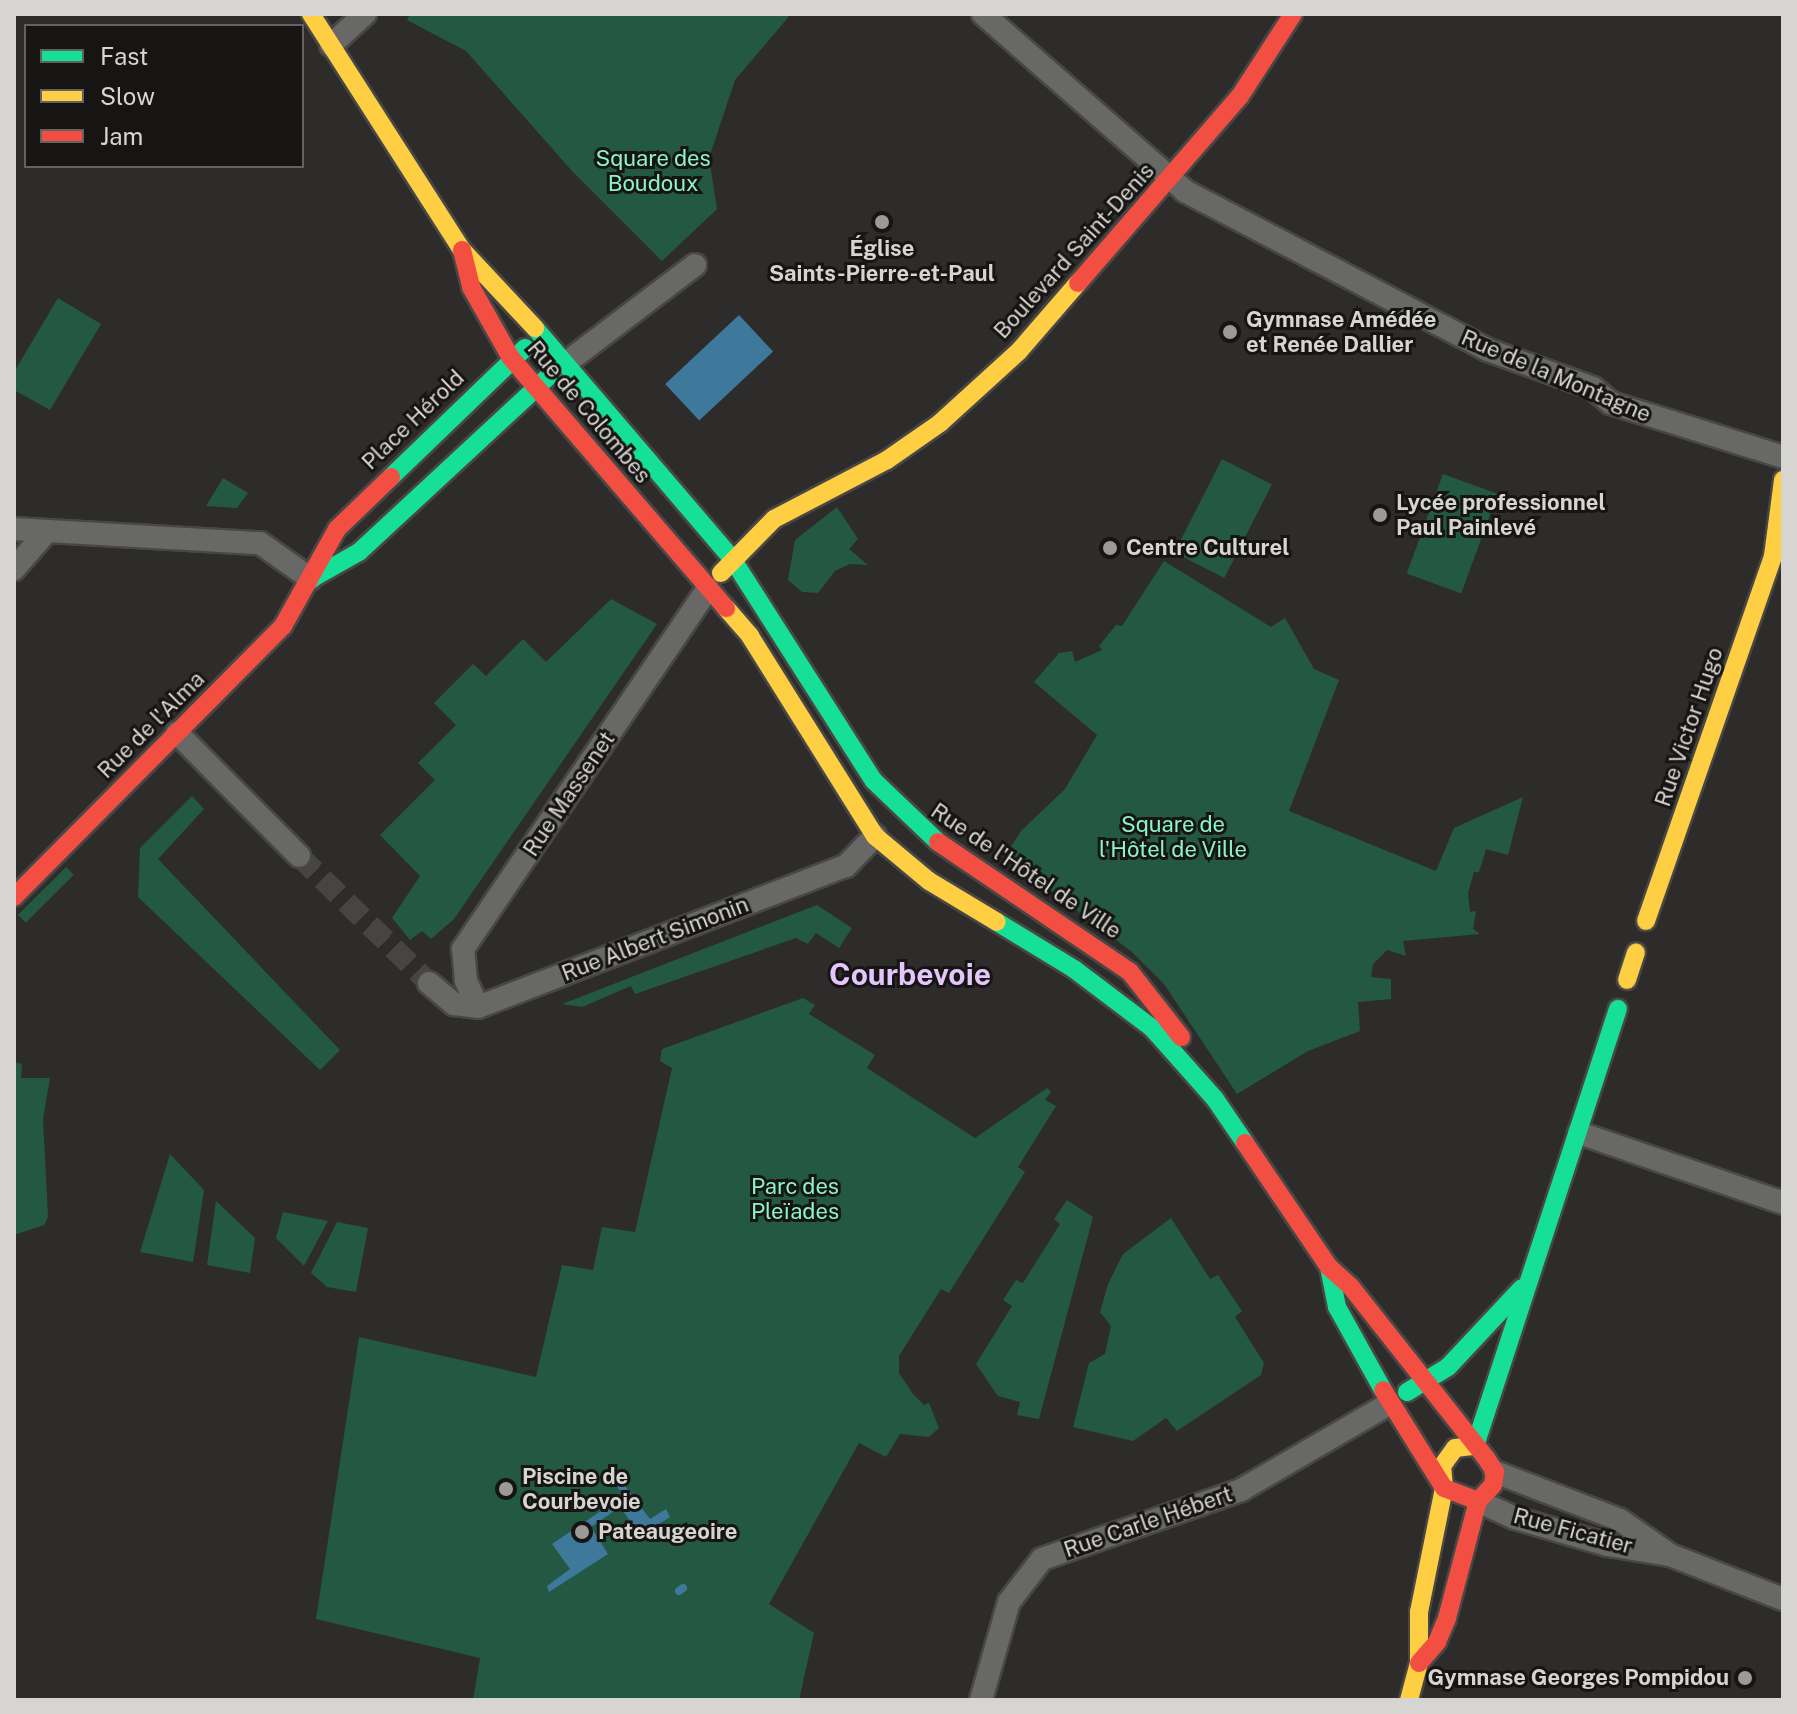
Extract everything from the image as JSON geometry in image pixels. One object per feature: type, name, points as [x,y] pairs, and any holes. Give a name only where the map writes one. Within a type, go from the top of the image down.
[{"type":"main road","name":"Rue de Colombes","points":[[311,14],[462,250],[475,296],[511,358],[533,389],[708,588]]},
{"type":"main road","name":"Boulevard Saint-Denis","points":[[708,588],[733,560],[790,508],[887,460],[940,423],[1058,311],[1240,96],[1293,14]]},
{"type":"main road","name":"Rue de Colombes","points":[[462,250],[488,272],[562,366],[733,560]]},
{"type":"main road","name":"Place Hérold","points":[[349,516],[511,358],[539,337]]},
{"type":"main road","points":[[533,389],[562,366]]},
{"type":"main road","name":"Rue de l'Alma","points":[[311,579],[359,552],[414,497],[533,389]]},
{"type":"main road","name":"Rue Victor Hugo","points":[[1646,921],[1779,543],[1783,480]]},
{"type":"main road","name":"Rue de l'Alma","points":[[14,897],[283,626],[337,529],[349,516]]},
{"type":"main road","name":"Rue de l'Hôtel de Ville","points":[[733,560],[848,744],[896,807],[948,850],[1130,972],[1174,1027],[1215,1099],[1329,1267],[1351,1287],[1475,1446]]},
{"type":"main road","name":"Rue de l'Hôtel de Ville","points":[[708,588],[766,659],[875,836],[929,881],[1130,1010],[1215,1099]]},
{"type":"main road","points":[[875,836],[896,807]]},
{"type":"main road","points":[[1627,980],[1636,952]]},
{"type":"main road","points":[[1475,1446],[1618,1009]]},
{"type":"main road","name":"Rue de l'Hôtel de Ville","points":[[1329,1267],[1337,1307],[1389,1404],[1444,1488]]},
{"type":"main road","points":[[1389,1404],[1448,1367],[1529,1281]]},
{"type":"main road","points":[[1419,1663],[1437,1642],[1447,1618],[1478,1501],[1493,1485],[1495,1472],[1475,1446]]},
{"type":"main road","points":[[1409,1700],[1419,1663],[1419,1612],[1444,1488],[1442,1466],[1450,1452],[1475,1446]]},
{"type":"main road","points":[[1444,1488],[1478,1501]]},
{"type":"street","points":[[331,45],[365,14]]},
{"type":"street","name":"Rue de la Montagne","points":[[983,14],[1169,179],[1488,350],[1593,388],[1611,403],[1783,457]]},
{"type":"street","points":[[562,366],[695,265]]},
{"type":"street","points":[[14,529],[260,543],[311,579]]},
{"type":"street","points":[[14,569],[47,531]]},
{"type":"street","name":"Rue Massenet","points":[[478,1007],[466,981],[463,949],[708,588]]},
{"type":"street","points":[[177,733],[299,856]]},
{"type":"street","name":"Rue Albert Simonin","points":[[478,1007],[846,866],[875,836]]},
{"type":"street","points":[[429,983],[454,1004],[478,1007]]},
{"type":"street","points":[[1579,1133],[1783,1203]]},
{"type":"street","name":"Rue Carle Hébert","points":[[981,1700],[1009,1602],[1017,1585],[1042,1559],[1241,1490],[1389,1404]]},
{"type":"street","name":"Rue Ficatier","points":[[1495,1472],[1620,1520],[1670,1555]]},
{"type":"street","name":"Rue Ficatier","points":[[1478,1501],[1515,1518],[1608,1545],[1670,1555],[1783,1599]]},
{"type":"green space","name":"Square des Boudoux","points":[[410,14],[791,14],[735,80],[709,158],[717,209],[662,261],[572,171],[466,51],[407,20]]},
{"type":"green space","points":[[58,298],[101,324],[50,410],[14,390],[14,372]]},
{"type":"green space","points":[[1222,459],[1272,484],[1224,578],[1174,553]]},
{"type":"green space","points":[[1443,474],[1498,494],[1461,593],[1407,574]]},
{"type":"green space","points":[[223,478],[248,493],[237,508],[206,506]]},
{"type":"green space","points":[[837,507],[858,539],[849,549],[868,565],[850,564],[835,571],[818,593],[802,592],[788,580],[795,540]]},
{"type":"green space","name":"Square de l'Hôtel de Ville","points":[[1164,561],[1271,627],[1285,618],[1314,669],[1339,680],[1289,811],[1436,871],[1454,828],[1523,797],[1508,855],[1486,849],[1479,872],[1474,872],[1468,893],[1470,912],[1476,911],[1473,929],[1480,934],[1403,941],[1406,956],[1387,950],[1373,964],[1371,977],[1391,979],[1391,999],[1358,1002],[1360,1031],[1308,1051],[1237,1094],[1164,984],[1132,952],[1005,856],[1021,831],[1065,789],[1097,735],[1034,682],[1059,653],[1072,651],[1075,662],[1102,650],[1099,646],[1116,625],[1122,626]]},
{"type":"green space","points":[[611,599],[657,624],[454,919],[431,939],[422,931],[410,940],[392,918],[420,876],[380,835],[435,780],[418,763],[456,725],[434,703],[473,664],[486,676],[523,639],[546,662]]},
{"type":"green space","points":[[192,796],[204,809],[158,859],[340,1050],[320,1070],[138,897],[140,848]]},
{"type":"green space","points":[[66,867],[74,875],[26,923],[18,915]]},
{"type":"green space","points":[[817,905],[852,928],[839,948],[816,933],[808,944],[796,938],[635,994],[631,986],[582,1007],[562,1004]]},
{"type":"green space","name":"Parc des Pleïades","points":[[803,998],[815,1005],[809,1014],[875,1055],[867,1068],[975,1138],[1047,1088],[1051,1092],[1045,1100],[1056,1106],[1018,1167],[1025,1172],[949,1293],[941,1289],[899,1356],[899,1373],[924,1405],[929,1403],[939,1428],[929,1437],[900,1434],[886,1457],[859,1443],[769,1604],[814,1633],[799,1700],[473,1700],[480,1658],[316,1619],[359,1337],[536,1377],[562,1265],[593,1270],[602,1227],[635,1232],[672,1068],[660,1061],[662,1049]]},
{"type":"green space","points":[[14,1062],[22,1064],[21,1078],[50,1078],[43,1119],[48,1217],[44,1225],[14,1235]]},
{"type":"green space","points":[[170,1154],[204,1190],[193,1262],[140,1252]]},
{"type":"green space","points":[[1067,1200],[1093,1217],[1039,1419],[1017,1415],[1020,1402],[998,1396],[976,1364],[1012,1306],[1003,1300],[1016,1280],[1023,1283],[1060,1224],[1054,1219]]},
{"type":"green space","points":[[216,1201],[255,1238],[250,1273],[207,1265]]},
{"type":"green space","points":[[283,1212],[328,1221],[304,1266],[276,1238]]},
{"type":"green space","points":[[1171,1218],[1210,1279],[1218,1275],[1242,1311],[1235,1317],[1264,1363],[1261,1375],[1177,1431],[1166,1418],[1133,1441],[1073,1427],[1089,1363],[1105,1354],[1111,1326],[1100,1312],[1108,1284],[1123,1254]]},
{"type":"green space","points":[[337,1222],[368,1228],[356,1292],[327,1287],[311,1273]]},
{"type":"water","points":[[739,315],[773,352],[699,420],[665,384]]},
{"type":"water","name":"Pateaugeoire","points":[[610,1466],[650,1519],[666,1509],[670,1517],[641,1536],[620,1507],[591,1527],[608,1554],[549,1592],[547,1586],[570,1569],[552,1544],[623,1496],[608,1471]]},
{"type":"waterway","points":[[679,1591],[683,1588]]},
{"type":"tunnel","points":[[299,856],[429,983]]},
{"type":"traffic: fast","points":[[535,328],[733,560],[874,781],[938,842]]},
{"type":"traffic: fast","points":[[391,477],[525,348]]},
{"type":"traffic: fast","points":[[311,579],[359,552],[548,377]]},
{"type":"traffic: fast","points":[[997,922],[1074,969],[1152,1028],[1215,1099],[1245,1143]]},
{"type":"traffic: fast","points":[[1475,1446],[1618,1009]]},
{"type":"traffic: fast","points":[[1329,1267],[1337,1307],[1383,1390]]},
{"type":"traffic: fast","points":[[1407,1392],[1448,1367],[1522,1288]]},
{"type":"traffic: slow","points":[[311,14],[462,250],[535,328]]},
{"type":"traffic: slow","points":[[721,573],[774,519],[887,460],[940,423],[1019,351],[1078,283]]},
{"type":"traffic: slow","points":[[1646,921],[1773,556],[1783,480]]},
{"type":"traffic: slow","points":[[726,608],[750,636],[875,836],[929,881],[997,922]]},
{"type":"traffic: slow","points":[[1627,980],[1636,952]]},
{"type":"traffic: slow","points":[[1409,1700],[1419,1663],[1419,1612],[1444,1488],[1442,1466],[1455,1448],[1475,1446]]},
{"type":"traffic: jam","points":[[1078,283],[1240,96],[1293,14]]},
{"type":"traffic: jam","points":[[462,250],[471,287],[511,358],[726,608]]},
{"type":"traffic: jam","points":[[14,897],[283,626],[337,529],[391,477]]},
{"type":"traffic: jam","points":[[938,842],[1130,972],[1181,1037]]},
{"type":"traffic: jam","points":[[1245,1143],[1329,1267],[1351,1287],[1486,1458],[1495,1472],[1493,1485],[1478,1501],[1444,1488],[1383,1390]]},
{"type":"traffic: jam","points":[[1419,1663],[1437,1642],[1447,1618],[1478,1501]]},
{"type":"place","name":"Église Saints-Pierre-et-Paul","points":[[882,222]]},
{"type":"place","name":"Gymnase Amédée et Renée Dallier","points":[[1230,332]]},
{"type":"place","name":"Lycée professionnel Paul Painlevé","points":[[1380,515]]},
{"type":"place","name":"Centre Culturel","points":[[1110,548]]},
{"type":"place","name":"Piscine de Courbevoie","points":[[506,1489]]},
{"type":"place","name":"Pateaugeoire","points":[[582,1532]]},
{"type":"place","name":"Gymnase Georges Pompidou","points":[[1745,1678]]},
{"type":"district","name":"Courbevoie","points":[[910,974]]}]
